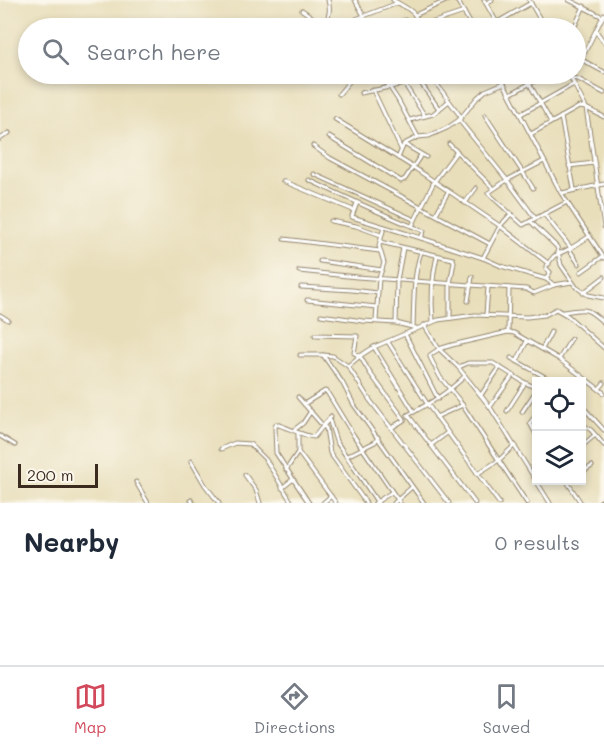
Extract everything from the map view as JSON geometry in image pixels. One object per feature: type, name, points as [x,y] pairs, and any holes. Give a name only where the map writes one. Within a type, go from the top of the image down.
[{"type":"street","points":[[328,0],[330,7],[328,18]]},
{"type":"street","points":[[356,0],[364,16]]},
{"type":"street","points":[[393,0],[410,10],[416,18]]},
{"type":"street","points":[[415,15],[448,0]]},
{"type":"street","points":[[492,0],[485,2],[494,18]]},
{"type":"street","points":[[571,0],[604,15],[586,50]]},
{"type":"street","points":[[458,1],[468,18]]},
{"type":"street","points":[[505,18],[530,2],[539,18]]},
{"type":"street","points":[[359,18],[398,3]]},
{"type":"street","points":[[579,18],[584,6]]},
{"type":"street","points":[[302,10],[313,18]]},
{"type":"street","points":[[446,18],[464,12]]},
{"type":"street","points":[[596,31],[604,42]]},
{"type":"street","points":[[586,63],[604,72]]},
{"type":"street","points":[[586,83],[604,93]]},
{"type":"street","points":[[339,94],[347,84]]},
{"type":"street","points":[[387,84],[418,137]]},
{"type":"street","points":[[361,93],[404,84],[426,116]]},
{"type":"street","points":[[422,84],[439,109]]},
{"type":"street","points":[[438,84],[460,118],[535,218]]},
{"type":"street","points":[[398,158],[404,144],[447,128],[460,118],[485,91],[502,84]]},
{"type":"street","points":[[505,84],[561,193],[604,257],[581,272]]},
{"type":"street","points":[[510,94],[529,84],[551,122]]},
{"type":"street","points":[[520,114],[574,84],[586,108],[604,227]]},
{"type":"street","points":[[373,90],[402,150]]},
{"type":"street","points":[[410,120],[438,112],[449,101]]},
{"type":"street","points":[[531,134],[579,107],[604,117]]},
{"type":"street","points":[[485,115],[533,188]]},
{"type":"street","points":[[561,117],[574,189]]},
{"type":"street","points":[[335,119],[413,167],[500,226],[549,264]]},
{"type":"street","points":[[0,139],[9,133]]},
{"type":"street","points":[[329,137],[401,181],[405,179],[421,155]]},
{"type":"street","points":[[404,144],[426,158]]},
{"type":"street","points":[[450,144],[493,188]]},
{"type":"street","points":[[313,146],[330,158],[490,243]]},
{"type":"street","points":[[412,227],[434,182],[457,151]]},
{"type":"street","points":[[544,161],[507,180],[488,193],[522,225],[567,202]]},
{"type":"street","points":[[569,166],[594,163]]},
{"type":"street","points":[[315,174],[415,220]]},
{"type":"street","points":[[283,180],[353,210]]},
{"type":"street","points":[[309,180],[424,231],[421,238]]},
{"type":"street","points":[[561,193],[604,184]]},
{"type":"street","points":[[465,203],[476,188]]},
{"type":"street","points":[[436,214],[448,191]]},
{"type":"street","points":[[357,203],[352,217],[546,279],[554,285]]},
{"type":"street","points":[[483,258],[500,226],[511,214]]},
{"type":"street","points":[[544,214],[570,248],[579,264]]},
{"type":"street","points":[[331,221],[356,226],[381,235]]},
{"type":"street","points":[[530,221],[557,248],[561,265],[576,287],[583,293],[604,298]]},
{"type":"street","points":[[376,321],[379,278],[384,263],[380,242],[384,227]]},
{"type":"street","points":[[546,279],[550,272],[546,266],[554,256],[590,236]]},
{"type":"street","points":[[284,239],[380,251]]},
{"type":"street","points":[[380,242],[453,260],[450,318]]},
{"type":"street","points":[[396,323],[397,280],[403,248]]},
{"type":"street","points":[[415,328],[415,282],[421,252]]},
{"type":"street","points":[[433,321],[431,303],[437,256]]},
{"type":"street","points":[[320,261],[382,270]]},
{"type":"street","points":[[298,271],[526,289],[534,293],[554,285],[572,282]]},
{"type":"street","points":[[468,301],[472,277]]},
{"type":"street","points":[[583,293],[604,277]]},
{"type":"street","points":[[301,287],[378,293]]},
{"type":"street","points":[[486,315],[488,287]]},
{"type":"street","points":[[508,332],[509,288]]},
{"type":"street","points":[[307,300],[377,307]]},
{"type":"street","points":[[348,366],[374,347],[433,321],[475,315],[527,317],[545,315],[556,309],[563,312],[604,348]]},
{"type":"street","points":[[563,312],[590,310],[604,323]]},
{"type":"street","points":[[0,315],[8,320]]},
{"type":"street","points":[[321,315],[396,323],[415,328]]},
{"type":"street","points":[[424,325],[439,350],[458,367],[490,407],[550,503]]},
{"type":"street","points":[[527,503],[463,405],[440,377],[430,355],[452,345],[508,332],[514,333],[559,359],[604,393]]},
{"type":"street","points":[[542,349],[551,332]]},
{"type":"street","points":[[405,334],[438,399]]},
{"type":"street","points":[[315,335],[357,336],[354,353],[360,356],[370,374],[404,419]]},
{"type":"street","points":[[559,359],[571,339]]},
{"type":"street","points":[[598,343],[604,339]]},
{"type":"street","points":[[517,361],[527,341]]},
{"type":"street","points":[[388,342],[447,433],[499,503]]},
{"type":"street","points":[[374,347],[414,412]]},
{"type":"street","points":[[300,355],[333,356],[348,366],[369,399],[449,503]]},
{"type":"street","points":[[323,355],[342,382],[354,405],[424,503]]},
{"type":"street","points":[[511,358],[547,377]]},
{"type":"street","points":[[458,367],[468,363],[492,363],[532,387]]},
{"type":"street","points":[[481,395],[500,368]]},
{"type":"street","points":[[490,407],[513,375]]},
{"type":"street","points":[[391,428],[408,415],[451,390],[465,376]]},
{"type":"street","points":[[507,411],[525,383]]},
{"type":"street","points":[[599,389],[604,383]]},
{"type":"street","points":[[304,404],[325,391],[327,392],[397,502],[412,487]]},
{"type":"street","points":[[298,397],[326,428],[330,453],[366,503]]},
{"type":"street","points":[[522,412],[532,397]]},
{"type":"street","points":[[436,417],[463,405]]},
{"type":"street","points":[[586,410],[604,430]]},
{"type":"street","points":[[294,430],[303,423],[311,411]]},
{"type":"street","points":[[408,415],[475,503]]},
{"type":"street","points":[[309,503],[276,453],[276,424],[314,437],[330,418],[336,441],[377,502],[392,492]]},
{"type":"street","points":[[586,427],[604,445]]},
{"type":"street","points":[[298,433],[298,452],[336,503]]},
{"type":"street","points":[[431,445],[447,433]]},
{"type":"street","points":[[586,443],[595,435]]},
{"type":"street","points":[[0,436],[15,445]]},
{"type":"street","points":[[346,456],[375,442],[378,437]]},
{"type":"street","points":[[221,449],[235,443],[250,444],[266,459],[292,503]]},
{"type":"street","points":[[477,474],[499,460],[515,445]]},
{"type":"street","points":[[286,470],[298,452]]},
{"type":"street","points":[[191,461],[219,503]]},
{"type":"street","points":[[586,470],[592,466]]},
{"type":"street","points":[[245,475],[256,490],[260,503]]},
{"type":"street","points":[[282,488],[292,480]]},
{"type":"street","points":[[136,482],[148,503]]},
{"type":"street","points":[[569,485],[581,503]]},
{"type":"street","points":[[323,503],[331,496]]}]
